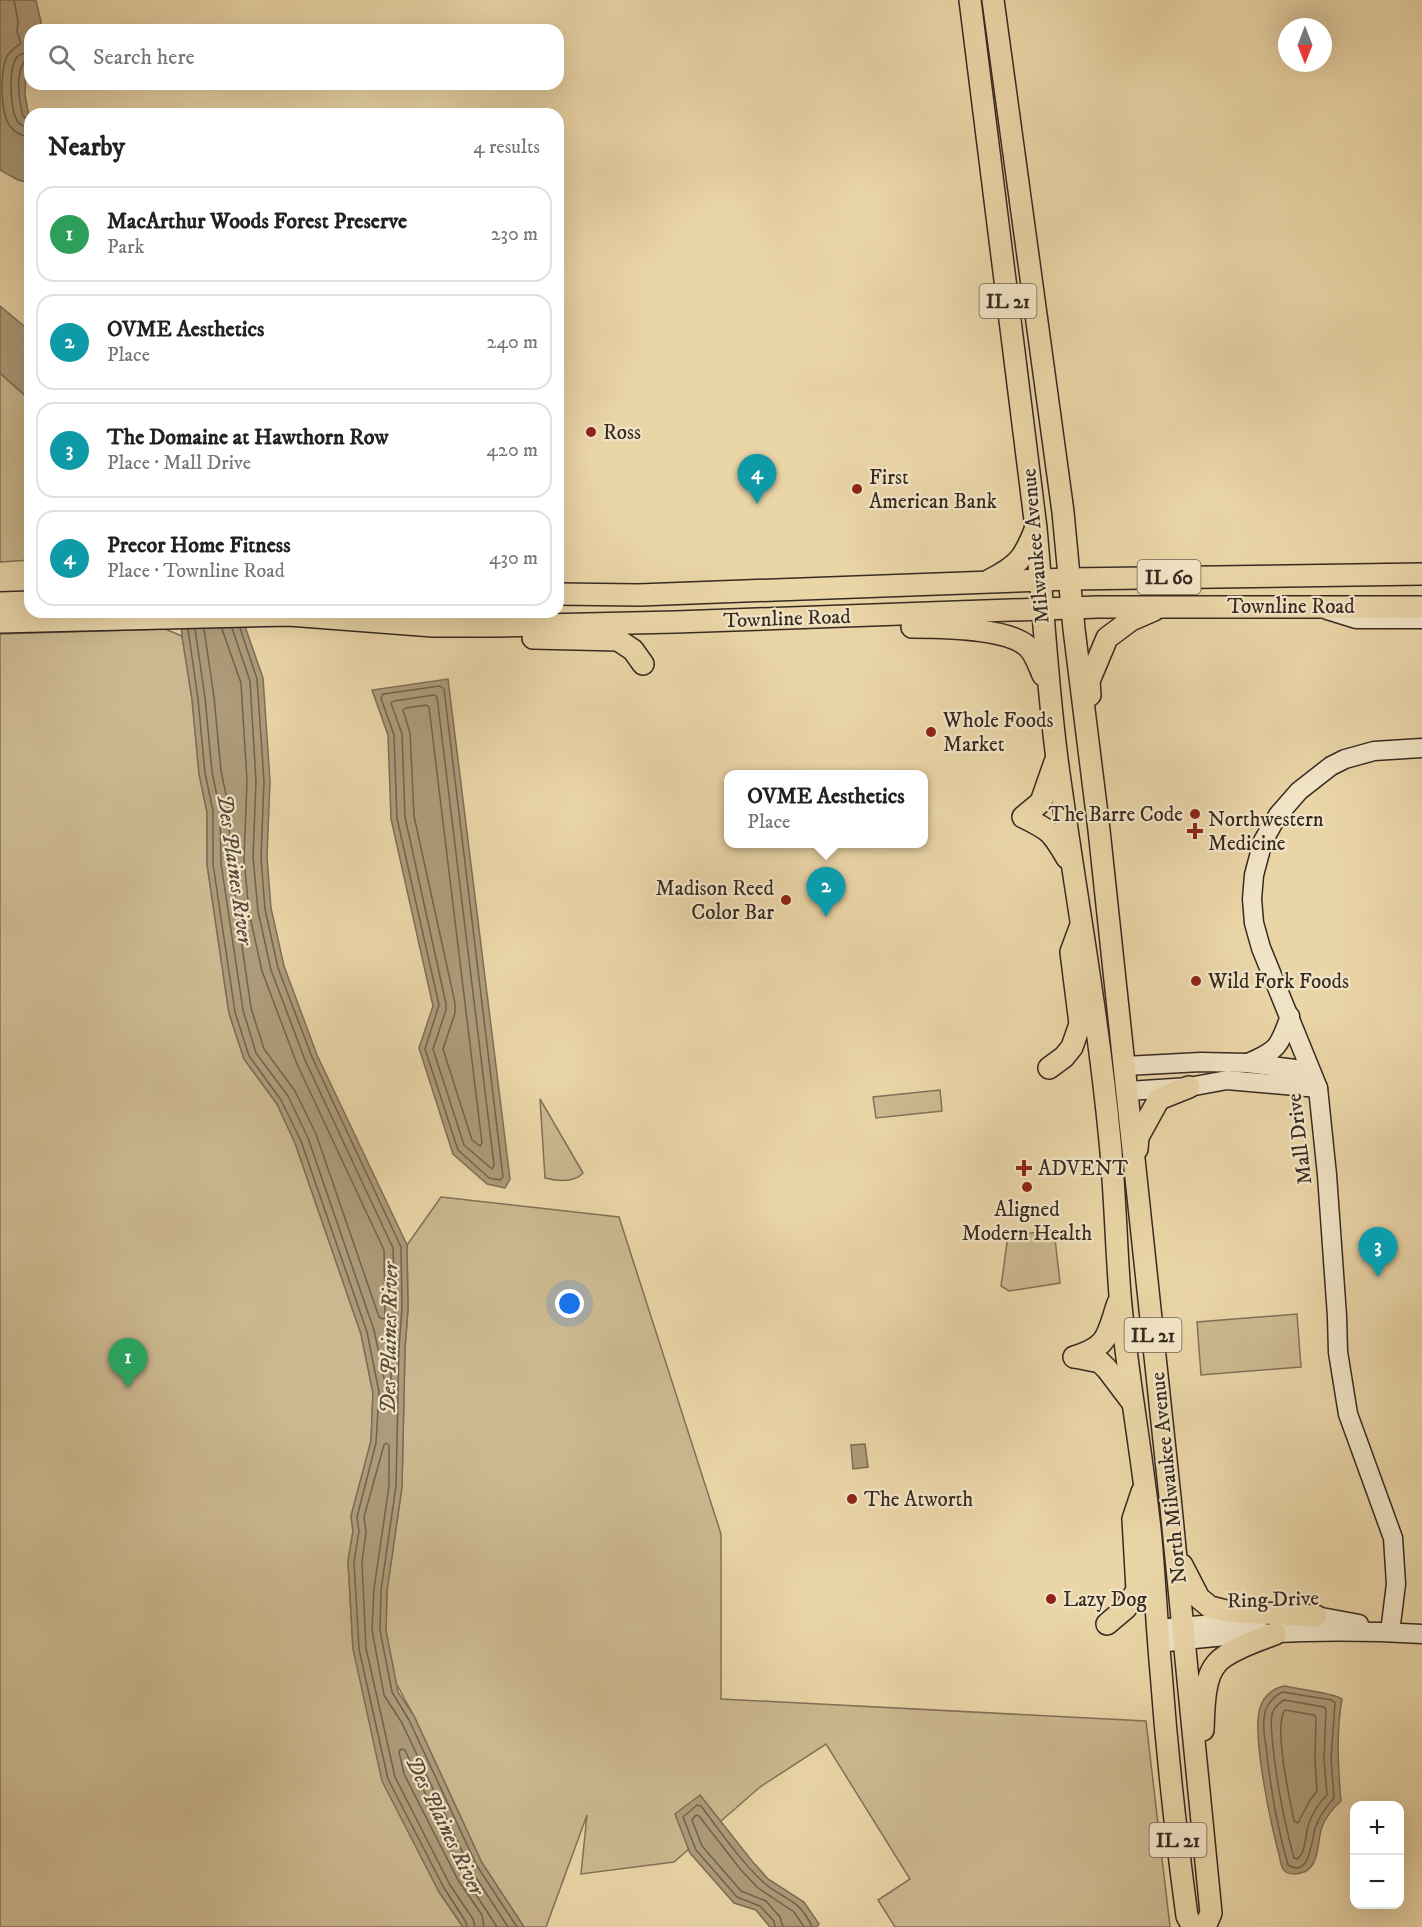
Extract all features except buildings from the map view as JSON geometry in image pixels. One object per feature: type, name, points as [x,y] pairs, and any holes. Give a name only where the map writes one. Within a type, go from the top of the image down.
[{"type":"main road","name":"Milwaukee Avenue","points":[[970,0],[1036,528],[1048,687],[1105,1092]]},
{"type":"main road","name":"Milwaukee Avenue","points":[[993,0],[1061,501],[1120,1029]]},
{"type":"main road","points":[[987,582],[1010,570],[1027,552],[1036,528]]},
{"type":"main road","name":"Townline Road","points":[[564,594],[639,595],[1070,579],[1422,574]]},
{"type":"main road","points":[[0,603],[24,602]]},
{"type":"main road","points":[[1099,830],[1089,681],[1107,638],[1131,620],[1164,606]]},
{"type":"main road","name":"Townline Road","points":[[328,618],[433,626],[493,626],[1164,606],[1422,607]]},
{"type":"main road","name":"Townline Road","points":[[0,622],[122,618]]},
{"type":"main road","points":[[676,622],[711,633],[935,627],[1006,635],[1028,647],[1048,687]]},
{"type":"main road","points":[[433,626],[458,636],[618,640],[633,650],[643,664]]},
{"type":"main road","points":[[1057,758],[1041,802],[1023,817],[1053,835],[1073,869]]},
{"type":"main road","points":[[1049,1068],[1064,1057],[1072,1047],[1080,1024],[1071,952],[1082,921]]},
{"type":"main road","name":"North Milwaukee Avenue","points":[[1120,1029],[1170,1497],[1211,1913],[1205,1927]]},
{"type":"main road","points":[[1135,1174],[1138,1137],[1159,1099],[1189,1087]]},
{"type":"main road","name":"North Milwaukee Avenue","points":[[1105,1092],[1111,1145],[1120,1297],[1151,1539],[1158,1636],[1183,1887],[1187,1916],[1193,1927]]},
{"type":"main road","points":[[1120,1297],[1103,1343],[1092,1352],[1074,1357],[1100,1362],[1132,1402]]},
{"type":"main road","points":[[1107,1624],[1126,1608],[1137,1590],[1133,1519],[1145,1486]]},
{"type":"main road","points":[[1170,1497],[1180,1559],[1199,1598],[1210,1607],[1226,1611],[1316,1616]]},
{"type":"main road","points":[[1198,1791],[1205,1693],[1216,1663],[1236,1650],[1275,1634]]},
{"type":"street","points":[[1317,606],[1356,619],[1422,619]]},
{"type":"street","name":"Mall Drive","points":[[1390,1632],[1396,1584],[1393,1538],[1348,1414],[1338,1352],[1327,1175],[1318,1088],[1261,948],[1254,923],[1252,899],[1254,875],[1263,841],[1286,804],[1314,778],[1345,759],[1374,751],[1422,748]]},
{"type":"street","points":[[1247,1063],[1270,1054],[1280,1043],[1290,1016]]},
{"type":"street","points":[[1125,1066],[1201,1062],[1247,1063],[1296,1069],[1318,1088]]},
{"type":"street","points":[[1128,1091],[1189,1087],[1227,1080],[1318,1088]]},
{"type":"street","name":"Ring Drive","points":[[1158,1636],[1316,1616],[1390,1632]]},
{"type":"street","name":"Ring Drive","points":[[1184,1633],[1390,1632],[1422,1634]]},
{"type":"shaded area","points":[[0,373],[24,395],[24,560],[0,562]]},
{"type":"shaded area","points":[[165,629],[182,636],[192,699],[199,774],[207,812],[207,864],[229,1013],[244,1059],[277,1104],[295,1143],[361,1334],[373,1393],[371,1441],[351,1516],[353,1531],[348,1561],[353,1649],[439,1892],[463,1927],[0,1927],[0,634]]},
{"type":"shaded area","points":[[940,1090],[942,1111],[876,1118],[873,1097]]},
{"type":"shaded area","points":[[540,1099],[583,1173],[575,1178],[560,1180],[545,1178]]},
{"type":"shaded area","points":[[441,1197],[619,1217],[721,1534],[721,1699],[1146,1721],[1170,1927],[895,1927],[878,1900],[910,1879],[826,1744],[760,1787],[674,1862],[581,1874],[587,1815],[546,1927],[524,1927],[482,1863],[414,1716],[396,1683],[386,1631],[387,1590],[402,1487],[408,1309],[407,1245]]},
{"type":"shaded area","points":[[1054,1230],[1060,1283],[1009,1291],[1001,1286],[1008,1236]]},
{"type":"shaded area","points":[[1297,1314],[1301,1367],[1201,1375],[1197,1322]]},
{"type":"water","points":[[0,0],[36,0],[40,24],[24,24],[24,90],[27,108],[24,108],[24,182],[0,170]]},
{"type":"water","points":[[0,306],[24,326],[24,395],[0,373]]},
{"type":"water","name":"Des Plaines River","points":[[180,618],[242,618],[263,678],[270,781],[267,857],[271,908],[284,966],[317,1055],[407,1245],[408,1309],[402,1487],[387,1591],[386,1631],[398,1692],[414,1716],[482,1863],[524,1927],[463,1927],[439,1892],[382,1781],[353,1649],[348,1561],[353,1531],[351,1516],[371,1441],[373,1393],[361,1334],[295,1143],[277,1104],[244,1059],[229,1013],[207,864],[207,812],[199,774],[192,699]]},
{"type":"water","points":[[448,679],[510,1179],[505,1188],[487,1184],[453,1154],[419,1048],[433,1006],[391,819],[388,735],[372,690]]},
{"type":"water","points":[[865,1444],[868,1467],[853,1469],[851,1445]]},
{"type":"water","points":[[1285,1686],[1324,1693],[1342,1699],[1338,1750],[1341,1801],[1330,1813],[1320,1832],[1313,1864],[1304,1872],[1296,1874],[1287,1873],[1281,1865],[1267,1799],[1258,1734],[1258,1717],[1263,1701],[1274,1690]]},
{"type":"water","points":[[700,1795],[768,1879],[804,1902],[819,1924],[817,1927],[770,1927],[756,1910],[734,1903],[690,1853],[675,1814]]},
{"type":"place","name":"Ross","points":[[591,432]]},
{"type":"place","name":"First American Bank","points":[[857,489]]},
{"type":"place","name":"Precor Home Fitness","points":[[757,504]]},
{"type":"place","name":"Whole Foods Market","points":[[931,732]]},
{"type":"place","name":"The Barre Code","points":[[1195,814]]},
{"type":"place","name":"Northwestern Medicine","points":[[1195,831]]},
{"type":"place","name":"Madison Reed Color Bar","points":[[786,900]]},
{"type":"place","name":"OVME Aesthetics","points":[[826,917]]},
{"type":"place","name":"Wild Fork Foods","points":[[1196,981]]},
{"type":"place","name":"ADVENT","points":[[1024,1168]]},
{"type":"place","name":"Aligned Modern Health","points":[[1027,1187]]},
{"type":"place","name":"The Domaine at Hawthorn Row","points":[[1378,1277]]},
{"type":"place","name":"MacArthur Woods Forest Preserve","points":[[128,1388]]},
{"type":"place","name":"The Atworth","points":[[852,1499]]},
{"type":"place","name":"Lazy Dog","points":[[1051,1599]]}]
